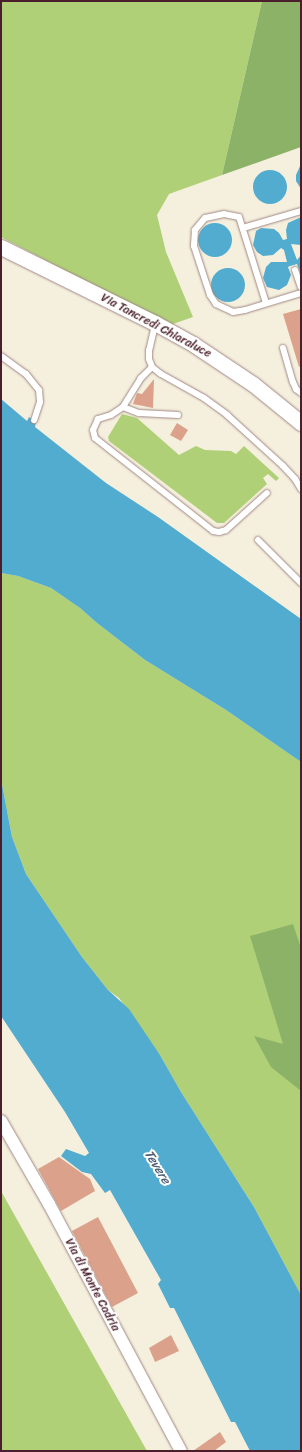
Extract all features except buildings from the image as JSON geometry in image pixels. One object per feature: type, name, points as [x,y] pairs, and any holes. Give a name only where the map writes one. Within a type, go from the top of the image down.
[{"type":"street","name":"Via Tancredi Chiaraluce","points":[[1,247],[156,323],[222,362],[301,423]]},
{"type":"street","name":"Via di Monte Cadria","points":[[1,1121],[56,1216],[181,1451]]},
{"type":"lane","points":[[243,228],[301,211]]},
{"type":"lane","points":[[266,304],[239,217],[235,215],[215,214],[205,218],[195,230],[194,246],[210,295],[216,304],[233,312],[266,304],[301,293]]},
{"type":"lane","points":[[295,270],[301,287]]},
{"type":"lane","points":[[156,323],[149,350],[149,359],[152,367],[204,398],[227,415],[283,466],[295,479],[301,489]]},
{"type":"lane","points":[[283,348],[293,382],[296,389],[301,393]]},
{"type":"lane","points":[[1,356],[26,374],[39,390],[40,402],[34,420]]},
{"type":"lane","points":[[152,367],[141,378],[122,407],[111,415],[98,419],[93,430],[95,438],[213,531],[219,532],[226,530],[267,492]]},
{"type":"lane","points":[[122,407],[139,413],[178,415]]},
{"type":"lane","points":[[258,540],[301,582]]},
{"type":"green space","points":[[1,1],[262,1],[222,175],[169,194],[157,215],[166,252],[193,317],[170,325],[1,237]]},
{"type":"green space","points":[[262,1],[301,1],[301,147],[222,175]]},
{"type":"green space","points":[[122,414],[137,418],[179,455],[196,446],[205,450],[231,451],[236,454],[244,446],[279,478],[276,481],[268,474],[263,478],[267,484],[224,523],[217,523],[109,441],[108,437]]},
{"type":"green space","points":[[1,573],[18,576],[51,588],[80,608],[145,660],[226,710],[301,762],[301,1295],[254,1207],[181,1092],[160,1055],[119,998],[108,990],[82,957],[26,874],[12,837],[1,779]]},
{"type":"green space","points":[[293,924],[301,948],[301,1091],[271,1067],[254,1036],[283,1044],[250,936]]},
{"type":"green space","points":[[1,1191],[147,1451],[1,1451]]},
{"type":"water","points":[[301,164],[301,189],[296,181],[296,175]]},
{"type":"water","points":[[273,170],[282,175],[286,180],[286,194],[282,199],[277,203],[267,204],[263,203],[254,194],[253,184],[254,180],[263,171]]},
{"type":"water","points":[[301,217],[301,245],[291,244],[297,260],[301,255],[301,275],[297,264],[290,266],[288,267],[291,275],[287,285],[279,290],[267,287],[263,278],[266,267],[271,262],[287,262],[284,250],[281,248],[273,255],[263,256],[257,252],[253,245],[256,231],[261,228],[274,229],[279,233],[283,240],[287,239],[286,230],[288,223]]},
{"type":"water","points":[[218,223],[227,228],[231,233],[231,247],[227,252],[222,256],[212,257],[208,256],[199,247],[198,237],[199,233],[208,224]]},
{"type":"water","points":[[231,268],[240,273],[244,278],[244,292],[240,297],[235,301],[225,302],[221,301],[212,292],[211,282],[212,278],[221,269]]},
{"type":"water","points":[[1,399],[27,421],[29,417],[36,422],[35,427],[106,483],[158,517],[301,619],[301,762],[226,710],[145,660],[80,608],[51,588],[18,576],[1,573]]},
{"type":"water","name":"Tevere","points":[[1,779],[12,837],[26,874],[82,957],[108,990],[129,1009],[160,1055],[181,1092],[254,1207],[301,1295],[301,1451],[250,1451],[235,1422],[231,1422],[174,1308],[170,1308],[158,1284],[161,1280],[110,1190],[105,1193],[91,1174],[82,1172],[61,1156],[66,1149],[85,1156],[89,1153],[65,1112],[1,1016]]}]
